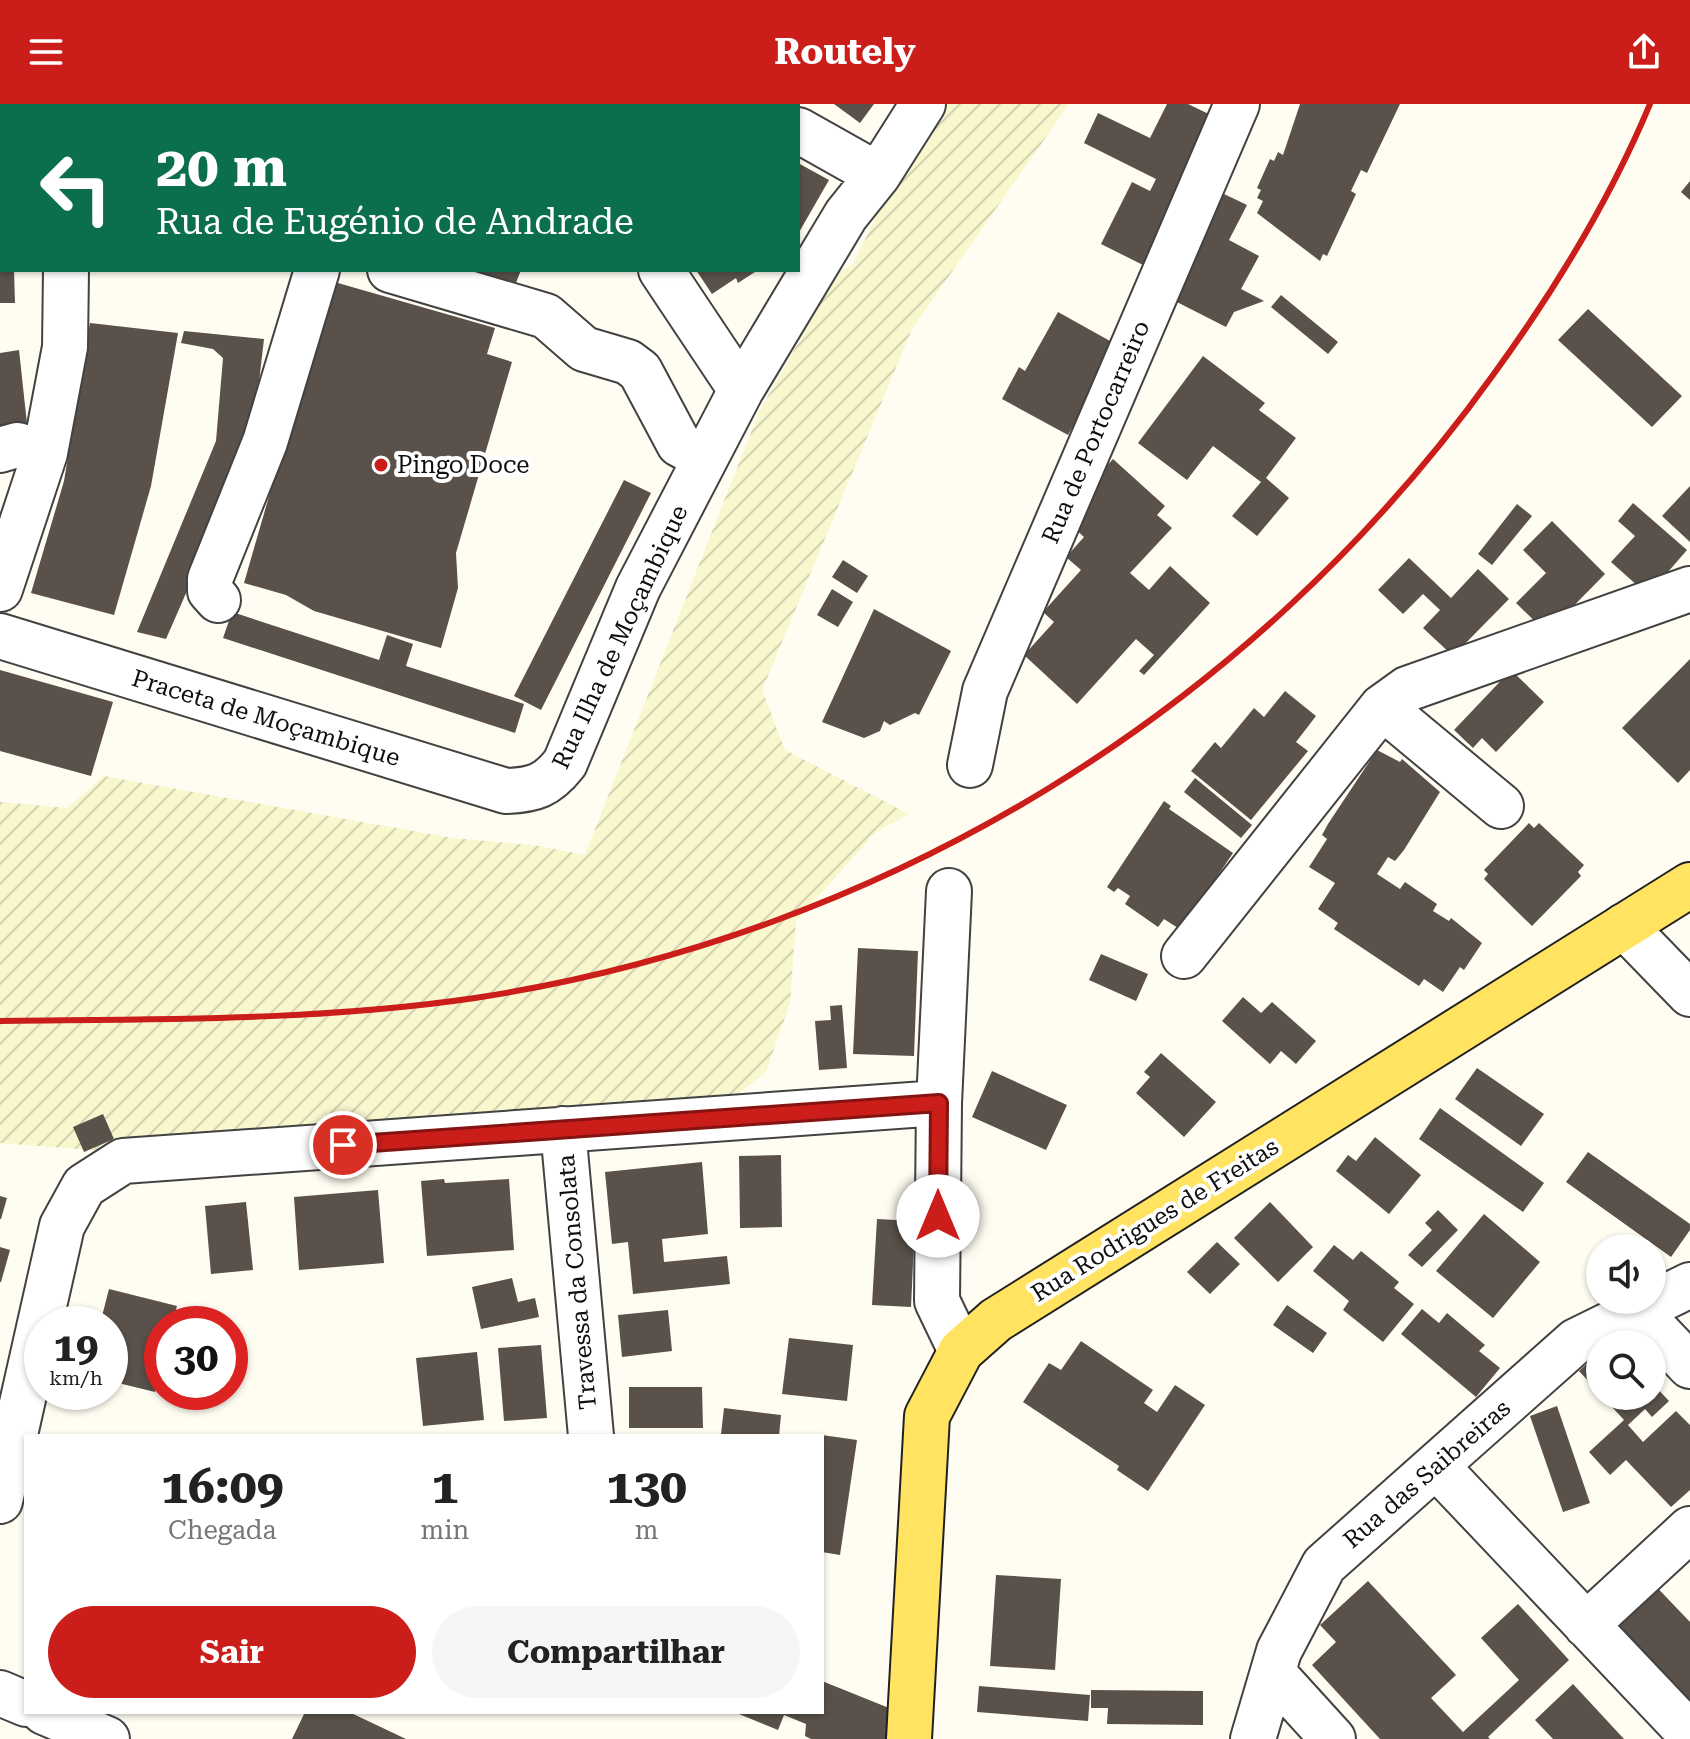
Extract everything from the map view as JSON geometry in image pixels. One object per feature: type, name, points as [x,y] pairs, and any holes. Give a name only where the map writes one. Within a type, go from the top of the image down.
[{"type":"main road","name":"Rua Rodrigues de Freitas","points":[[909,1739],[927,1416],[961,1351],[996,1320],[1690,885]]},
{"type":"street","name":"Rua Ilha de Moçambique","points":[[534,790],[552,780],[565,763],[638,588],[741,390],[846,215],[878,175],[923,104]]},
{"type":"street","name":"Rua de Portocarreiro","points":[[970,765],[985,691],[1237,104]]},
{"type":"street","points":[[800,131],[878,175]]},
{"type":"street","points":[[0,589],[45,453],[65,347],[66,272]]},
{"type":"street","points":[[218,600],[210,591],[210,579],[265,442],[316,272]]},
{"type":"street","points":[[397,272],[546,316],[584,349],[628,362],[640,371],[679,444],[705,458]]},
{"type":"street","points":[[662,272],[741,390]]},
{"type":"street","points":[[0,450],[17,445],[45,453]]},
{"type":"street","points":[[1184,956],[1382,707],[1407,689],[1690,589]]},
{"type":"street","name":"Praceta de Moçambique","points":[[0,636],[506,791],[534,790]]},
{"type":"street","points":[[1382,707],[1501,806]]},
{"type":"street","points":[[949,891],[939,1103],[937,1301],[961,1351]]},
{"type":"street","points":[[1624,926],[1690,994]]},
{"type":"street","points":[[0,1501],[62,1226],[84,1186],[123,1161],[939,1103]]},
{"type":"street","name":"Travessa da Consolata","points":[[563,1129],[591,1434]]},
{"type":"street","name":"Rua das Saibreiras","points":[[1666,1296],[1690,1285]]},
{"type":"street","name":"Rua das Saibreiras","points":[[1253,1739],[1279,1651],[1324,1565],[1576,1341],[1627,1314]]},
{"type":"street","points":[[1641,1314],[1690,1366]]},
{"type":"street","points":[[1437,1467],[1690,1734]]},
{"type":"street","points":[[1586,1625],[1690,1529]]},
{"type":"street","points":[[1273,1673],[1333,1739]]},
{"type":"street","points":[[0,1693],[24,1703]]},
{"type":"street","points":[[49,1714],[107,1739]]},
{"type":"green space","points":[[931,104],[1069,104],[912,329],[762,690],[785,750],[909,814],[876,832],[796,921],[790,1003],[766,1072],[731,1100],[393,1119],[91,1150],[0,1143],[0,802],[67,808],[104,776],[453,838],[540,846],[585,855],[759,412],[839,271],[853,264]]},
{"type":"building","points":[[834,104],[874,104],[860,123]]},
{"type":"building","points":[[1167,104],[1188,104],[1217,118],[1145,266],[1101,244],[1132,182],[1150,191],[1156,179],[1084,143],[1098,113],[1150,138]]},
{"type":"building","points":[[1300,104],[1400,104],[1367,173],[1361,170],[1351,191],[1356,194],[1327,256],[1323,254],[1320,261],[1257,213],[1263,201],[1257,198],[1261,190],[1257,188],[1270,159],[1274,161],[1278,152],[1283,155]]},
{"type":"building","points":[[800,164],[829,180],[800,231]]},
{"type":"building","points":[[1690,181],[1690,200],[1681,192]]},
{"type":"building","points":[[1222,193],[1247,205],[1229,240],[1259,256],[1241,289],[1264,301],[1234,312],[1226,327],[1169,298]]},
{"type":"building","points":[[0,272],[14,272],[15,303],[0,303]]},
{"type":"building","points":[[481,272],[520,272],[514,288],[480,277]]},
{"type":"building","points":[[697,272],[755,272],[738,283],[736,278],[712,294]]},
{"type":"building","points":[[331,281],[495,328],[487,354],[512,362],[456,553],[458,588],[441,648],[314,611],[286,595],[244,583]]},
{"type":"building","points":[[1281,295],[1338,342],[1328,354],[1271,307]]},
{"type":"building","points":[[1588,309],[1682,396],[1652,427],[1558,340]]},
{"type":"building","points":[[1058,312],[1119,346],[1068,435],[1002,399],[1019,367],[1025,371]]},
{"type":"building","points":[[90,323],[178,333],[151,486],[114,615],[31,593],[64,481]]},
{"type":"building","points":[[184,331],[264,339],[252,442],[166,639],[137,632],[216,441],[223,358],[213,349],[181,343]]},
{"type":"building","points":[[19,350],[28,433],[0,436],[0,353]]},
{"type":"building","points":[[1203,356],[1265,403],[1259,410],[1296,438],[1266,478],[1289,498],[1257,536],[1232,516],[1261,482],[1213,446],[1187,480],[1138,443]]},
{"type":"building","points":[[1113,459],[1165,506],[1157,515],[1172,528],[1130,573],[1149,590],[1170,566],[1210,603],[1144,675],[1139,671],[1154,655],[1136,639],[1077,704],[1024,655],[1054,622],[1043,612],[1081,570],[1066,557],[1084,537],[1061,516]]},
{"type":"building","points":[[624,480],[651,493],[541,710],[514,696]]},
{"type":"building","points":[[1690,486],[1690,542],[1662,516]]},
{"type":"building","points":[[1633,503],[1687,550],[1648,595],[1611,562],[1635,536],[1618,521]]},
{"type":"building","points":[[1517,504],[1532,516],[1492,565],[1478,554]]},
{"type":"building","points":[[1552,521],[1605,574],[1547,633],[1516,603],[1546,573],[1523,550]]},
{"type":"building","points":[[1409,558],[1451,598],[1478,569],[1509,599],[1453,656],[1423,628],[1440,610],[1423,594],[1403,614],[1378,590]]},
{"type":"building","points":[[843,560],[868,576],[857,593],[832,577]]},
{"type":"building","points":[[832,589],[853,602],[838,627],[817,615]]},
{"type":"building","points":[[874,609],[951,651],[919,715],[915,713],[890,725],[884,721],[880,731],[864,738],[822,722]]},
{"type":"building","points":[[232,612],[379,660],[387,635],[413,644],[406,666],[524,704],[515,733],[223,638]]},
{"type":"building","points":[[1690,659],[1690,770],[1678,783],[1622,728]]},
{"type":"building","points":[[0,670],[113,702],[91,776],[0,751]]},
{"type":"building","points":[[1511,670],[1544,702],[1496,752],[1482,738],[1473,748],[1454,730]]},
{"type":"building","points":[[1285,691],[1316,716],[1296,742],[1308,751],[1251,820],[1191,771],[1215,742],[1221,748],[1254,708],[1264,717]]},
{"type":"building","points":[[1377,750],[1400,762],[1402,759],[1440,792],[1404,850],[1395,861],[1388,857],[1377,874],[1400,889],[1405,882],[1437,904],[1433,911],[1449,921],[1451,918],[1482,943],[1464,970],[1460,967],[1443,992],[1424,979],[1419,986],[1334,929],[1338,923],[1318,909],[1335,883],[1309,867],[1327,839],[1322,835],[1328,824]]},
{"type":"building","points":[[1195,778],[1252,825],[1241,838],[1184,792]]},
{"type":"building","points":[[1164,801],[1171,806],[1169,809],[1233,853],[1181,930],[1164,919],[1158,927],[1125,904],[1130,896],[1118,888],[1114,892],[1107,887]]},
{"type":"building","points":[[1529,823],[1534,828],[1539,823],[1584,865],[1578,872],[1581,876],[1532,926],[1484,879],[1488,874],[1484,870]]},
{"type":"building","points":[[858,948],[918,951],[914,1056],[853,1054]]},
{"type":"building","points":[[1101,954],[1148,974],[1136,1001],[1089,980]]},
{"type":"building","points":[[1243,997],[1261,1013],[1272,1002],[1316,1041],[1296,1064],[1281,1051],[1270,1064],[1222,1021]]},
{"type":"building","points":[[842,1005],[847,1068],[819,1070],[815,1021],[831,1020],[830,1006]]},
{"type":"building","points":[[1161,1053],[1216,1102],[1184,1137],[1136,1093],[1150,1077],[1144,1072]]},
{"type":"building","points":[[1477,1068],[1544,1114],[1521,1146],[1455,1099]]},
{"type":"building","points":[[992,1071],[1067,1105],[1046,1150],[972,1117]]},
{"type":"building","points":[[1440,1108],[1544,1183],[1523,1212],[1419,1139]]},
{"type":"building","points":[[103,1114],[114,1139],[84,1152],[73,1127]]},
{"type":"building","points":[[1375,1137],[1421,1175],[1389,1214],[1336,1171],[1348,1155],[1356,1161]]},
{"type":"building","points":[[1588,1152],[1690,1224],[1690,1230],[1671,1257],[1666,1253],[1666,1234],[1639,1234],[1566,1182]]},
{"type":"building","points":[[781,1155],[782,1227],[740,1228],[739,1156]]},
{"type":"building","points":[[702,1162],[708,1234],[662,1239],[664,1262],[727,1256],[730,1284],[633,1294],[628,1242],[612,1244],[605,1172]]},
{"type":"building","points":[[444,1179],[445,1183],[509,1179],[514,1250],[427,1256],[421,1181]]},
{"type":"building","points":[[378,1190],[384,1263],[299,1270],[294,1197]]},
{"type":"building","points":[[0,1196],[7,1198],[1,1219],[0,1219]]},
{"type":"building","points":[[246,1202],[253,1270],[211,1274],[205,1206]]},
{"type":"building","points":[[1270,1202],[1313,1247],[1278,1282],[1234,1238]]},
{"type":"building","points":[[1438,1210],[1458,1230],[1422,1267],[1408,1255],[1432,1230],[1425,1223]]},
{"type":"building","points":[[1484,1214],[1540,1262],[1493,1318],[1436,1271]]},
{"type":"building","points":[[877,1219],[915,1221],[911,1307],[872,1305]]},
{"type":"building","points":[[1217,1242],[1240,1264],[1210,1294],[1187,1272]]},
{"type":"building","points":[[1334,1245],[1353,1260],[1361,1251],[1399,1282],[1394,1288],[1414,1304],[1383,1342],[1343,1310],[1349,1301],[1313,1271]]},
{"type":"building","points":[[0,1247],[10,1250],[1,1282],[0,1282]]},
{"type":"building","points":[[512,1278],[518,1302],[535,1298],[539,1317],[481,1329],[472,1287]]},
{"type":"building","points":[[109,1289],[177,1306],[144,1306],[144,1389],[128,1385],[128,1306],[105,1306]]},
{"type":"building","points":[[1287,1305],[1327,1333],[1313,1353],[1273,1325]]},
{"type":"building","points":[[1422,1309],[1439,1323],[1447,1313],[1485,1345],[1479,1351],[1500,1368],[1476,1397],[1401,1334]]},
{"type":"building","points":[[668,1310],[672,1351],[622,1357],[618,1315]]},
{"type":"building","points":[[789,1338],[853,1345],[847,1401],[782,1394]]},
{"type":"building","points":[[1081,1341],[1153,1390],[1144,1403],[1157,1412],[1175,1385],[1205,1405],[1148,1491],[1117,1470],[1119,1466],[1023,1402],[1049,1363],[1061,1370]]},
{"type":"building","points":[[541,1345],[547,1418],[504,1421],[498,1348]]},
{"type":"building","points":[[477,1352],[484,1420],[423,1426],[416,1358]]},
{"type":"building","points":[[1586,1365],[1586,1379],[1579,1371]]},
{"type":"building","points":[[629,1387],[702,1387],[703,1428],[629,1428]]},
{"type":"building","points":[[1557,1406],[1590,1503],[1563,1512],[1530,1416]]},
{"type":"building","points":[[724,1408],[781,1415],[779,1434],[721,1434]]},
{"type":"building","points":[[1615,1410],[1644,1410],[1628,1425],[1643,1442],[1676,1411],[1690,1425],[1690,1490],[1671,1507],[1626,1460],[1610,1475],[1589,1452],[1624,1420]]},
{"type":"building","points":[[1646,1410],[1659,1410],[1652,1417]]},
{"type":"building","points":[[824,1435],[857,1440],[840,1555],[824,1552]]},
{"type":"building","points":[[996,1575],[1061,1579],[1055,1670],[990,1666]]},
{"type":"building","points":[[1648,1578],[1690,1622],[1690,1704],[1607,1616]]},
{"type":"building","points":[[1368,1581],[1456,1675],[1431,1698],[1463,1732],[1519,1680],[1481,1638],[1518,1604],[1569,1660],[1488,1737],[1490,1739],[1380,1739],[1312,1665],[1336,1642],[1320,1625]]},
{"type":"building","points":[[824,1682],[889,1708],[886,1739],[811,1739],[805,1736],[806,1724],[784,1715],[778,1730],[739,1714],[824,1714]]},
{"type":"building","points":[[1573,1684],[1624,1739],[1553,1739],[1535,1720]]},
{"type":"building","points":[[979,1686],[1090,1695],[1088,1721],[977,1712]]},
{"type":"building","points":[[1091,1690],[1203,1691],[1203,1725],[1107,1724],[1108,1708],[1091,1708]]},
{"type":"building","points":[[304,1714],[353,1714],[406,1739],[292,1739]]},
{"type":"railway","points":[[0,1021],[297,1015],[416,1006],[475,998],[627,967],[773,921],[913,862],[1047,789],[1173,704],[1290,606],[1397,496],[1493,375],[1538,311],[1599,210],[1650,104]]},
{"type":"place","name":"Pingo Doce","points":[[381,465]]},
{"type":"route","points":[[343,1145],[939,1103],[938,1216]]}]
